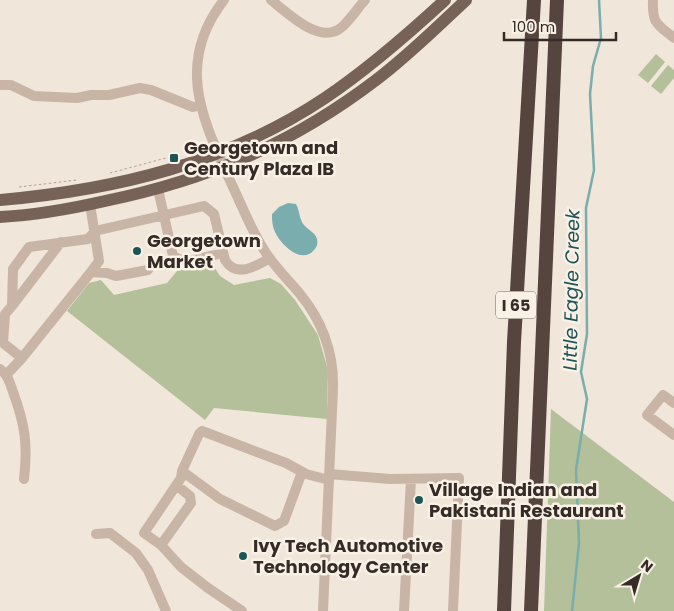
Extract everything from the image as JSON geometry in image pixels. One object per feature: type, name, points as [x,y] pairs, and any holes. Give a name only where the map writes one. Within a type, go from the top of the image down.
[{"type":"highway","name":"I 65","points":[[504,611],[514,342],[534,0]]},
{"type":"highway","name":"I 65","points":[[531,611],[556,0]]},
{"type":"main road","points":[[0,200],[128,182],[184,167],[219,154],[265,133],[330,95],[380,58],[445,0]]},
{"type":"main road","points":[[0,217],[43,213],[158,189],[224,167],[294,133],[355,95],[397,63],[466,0]]},
{"type":"street","points":[[224,0],[209,21],[199,48],[197,76],[201,105],[224,167],[245,214],[270,258],[312,311],[324,334],[329,350],[333,379],[323,611]]},
{"type":"street","points":[[271,0],[309,28],[324,34],[341,28],[365,0]]},
{"type":"street","points":[[652,0],[654,20],[674,38]]},
{"type":"street","points":[[0,85],[11,86],[34,96],[77,98],[91,95],[109,95],[140,88],[151,90],[193,107],[201,105]]},
{"type":"street","points":[[158,189],[173,256],[185,262],[223,253]]},
{"type":"street","points":[[90,204],[100,261],[107,274]]},
{"type":"street","points":[[12,306],[13,269],[29,247],[88,239],[95,230],[204,206],[214,214],[223,253],[229,266],[236,270],[245,270],[270,258]]},
{"type":"street","points":[[22,358],[3,343],[5,314],[62,242]]},
{"type":"street","points":[[24,479],[27,457],[22,415],[3,372],[22,358],[100,261]]},
{"type":"street","points":[[91,272],[116,276],[148,270]]},
{"type":"street","points":[[674,403],[663,395],[647,415],[674,435]]},
{"type":"street","points":[[242,611],[180,566],[161,546],[144,533],[181,478],[182,471],[202,431],[286,463],[302,472],[329,477],[390,479],[459,478],[453,611]]},
{"type":"street","points":[[182,471],[220,499],[275,526],[284,521],[302,472]]},
{"type":"street","points":[[404,611],[411,478]]},
{"type":"street","points":[[161,546],[191,503],[190,496],[176,485]]},
{"type":"street","points":[[96,534],[110,534],[136,553],[148,570],[166,611]]},
{"type":"path","points":[[109,174],[166,158],[174,158]]},
{"type":"path","points":[[12,188],[78,180]]},
{"type":"green space","points":[[656,54],[665,62],[648,83],[638,75]]},
{"type":"green space","points":[[668,65],[674,70],[674,78],[661,94],[651,86]]},
{"type":"green space","points":[[211,262],[220,276],[234,285],[270,278],[281,284],[295,300],[318,335],[328,370],[327,419],[214,408],[205,420],[67,311],[89,283],[101,280],[114,295],[167,283],[177,271]]},
{"type":"green space","points":[[551,409],[674,502],[674,611],[544,611]]},
{"type":"water","points":[[288,203],[296,204],[302,223],[316,237],[317,246],[309,254],[304,255],[292,252],[274,230],[272,214],[279,207]]},
{"type":"waterway","name":"Little Eagle Creek","points":[[572,611],[579,543],[576,470],[587,399],[581,372],[587,334],[586,208],[594,170],[590,94],[593,66],[601,38],[599,0]]},
{"type":"place","name":"Georgetown and Century Plaza IB","points":[[174,158]]},
{"type":"place","name":"Georgetown Market","points":[[137,251]]},
{"type":"place","name":"Village Indian and Pakistani Restaurant","points":[[419,500]]},
{"type":"place","name":"Ivy Tech Automotive Technology Center","points":[[243,556]]}]
